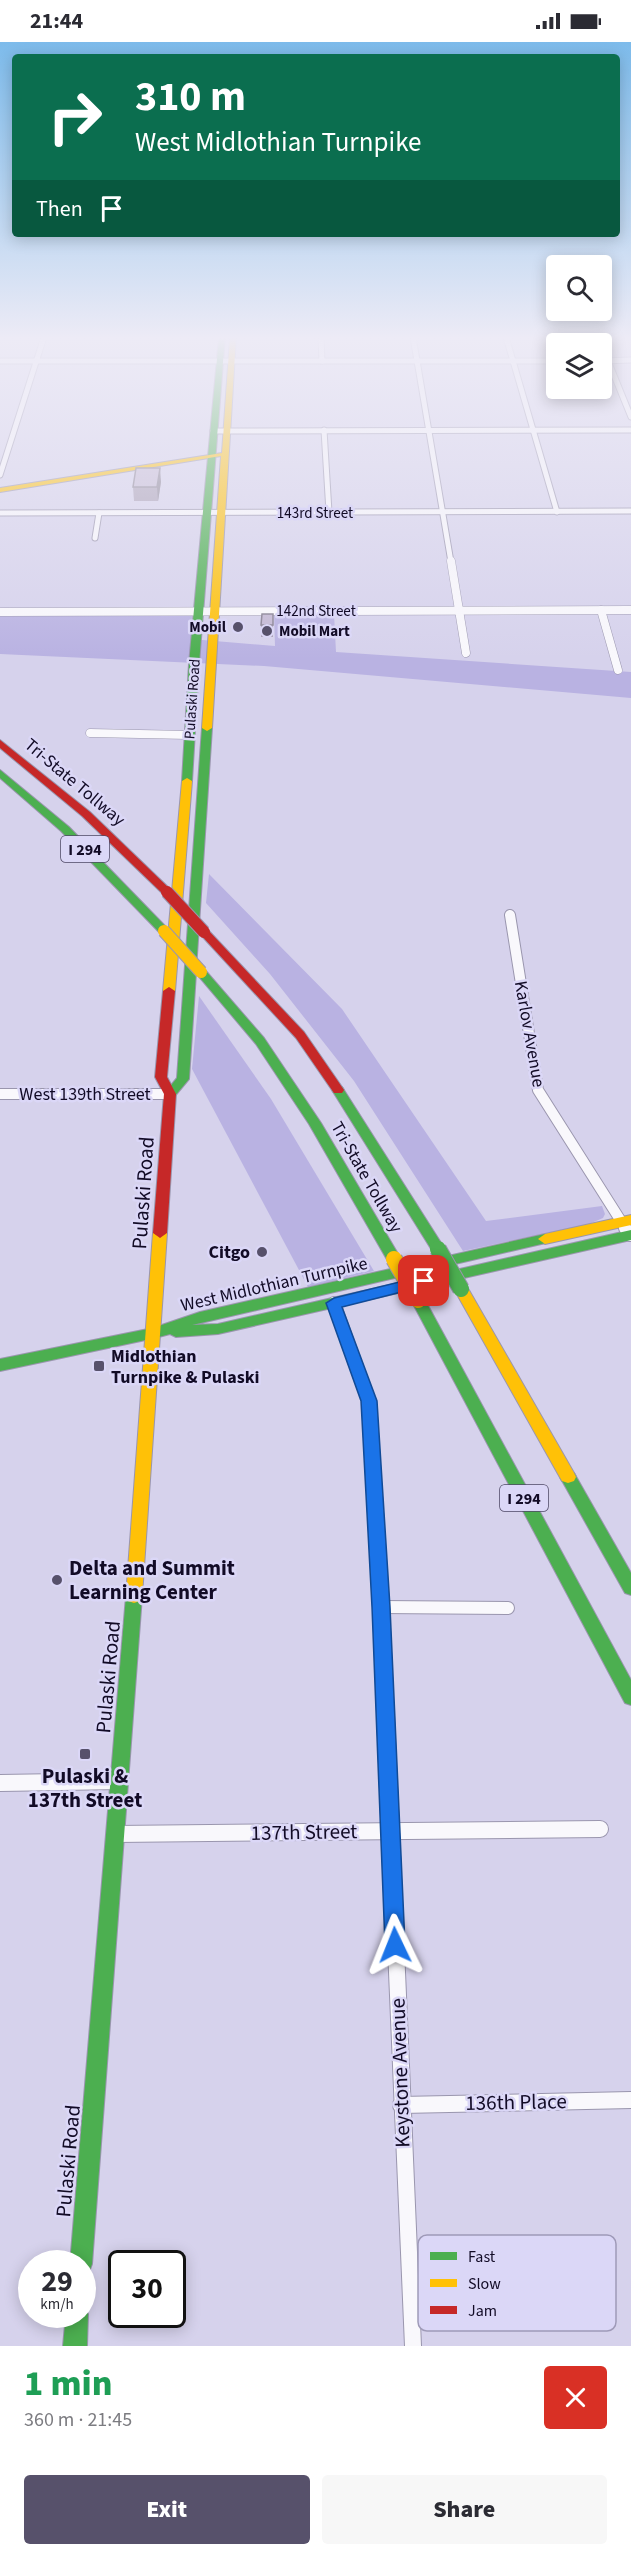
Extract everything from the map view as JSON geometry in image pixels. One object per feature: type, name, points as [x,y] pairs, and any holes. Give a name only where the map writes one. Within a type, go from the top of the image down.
[{"type":"main road","name":"Pulaski Road","points":[[170,1094],[183,1079],[215,612],[211,455],[215,445]]},
{"type":"main road","name":"Pulaski Road","points":[[82,2250],[155,1334],[170,1094],[161,1077],[200,612],[225,453],[223,445]]},
{"type":"main road","points":[[0,489],[225,453]]},
{"type":"main road","name":"Tri-State Tollway","points":[[0,743],[60,790],[129,853],[300,1035],[357,1118],[438,1249],[631,1588]]},
{"type":"main road","name":"Tri-State Tollway","points":[[0,772],[95,858],[201,972],[260,1041],[315,1123],[418,1300],[631,1697]]},
{"type":"main road","name":"West Midlothian Turnpike","points":[[155,1334],[201,1317],[626,1221]]},
{"type":"main road","name":"West Midlothian Turnpike","points":[[155,1334],[218,1329],[630,1235]]},
{"type":"main road","points":[[0,1365],[155,1334]]},
{"type":"main road","points":[[75,2346],[76,2328]]},
{"type":"street","points":[[0,475],[10,445]]},
{"type":"street","points":[[325,445],[329,512]]},
{"type":"street","points":[[430,445],[466,653]]},
{"type":"street","points":[[536,445],[557,512]]},
{"type":"street","name":"143rd Street","points":[[0,513],[631,512]]},
{"type":"street","points":[[95,538],[99,513]]},
{"type":"street","points":[[601,610],[618,670]]},
{"type":"street","name":"142nd Street","points":[[0,612],[631,610]]},
{"type":"street","points":[[90,733],[189,735]]},
{"type":"street","name":"Karlov Avenue","points":[[510,915],[538,1090],[626,1221],[630,1235]]},
{"type":"street","name":"West 139th Street","points":[[0,1094],[170,1094]]},
{"type":"street","name":"Keystone Avenue","points":[[334,1303],[369,1401],[381,1607],[413,2346]]},
{"type":"street","points":[[381,1607],[508,1608]]},
{"type":"street","points":[[0,1783],[120,1780]]},
{"type":"street","name":"137th Street","points":[[116,1834],[600,1829]]},
{"type":"street","name":"136th Place","points":[[401,2105],[631,2100]]},
{"type":"shaded area","points":[[274,613],[334,614],[336,652],[631,672],[631,698],[264,666],[0,654],[0,615],[192,615],[191,639],[275,646]]},
{"type":"shaded area","points":[[209,874],[342,1009],[486,1221],[602,1206],[605,1214],[603,1218],[589,1224],[463,1251],[354,1081],[270,974],[206,903]]},
{"type":"shaded area","points":[[199,996],[271,1099],[374,1271],[308,1287],[192,1069]]},
{"type":"building","points":[[136,468],[160,468],[157,487],[133,487]]},
{"type":"building","points":[[262,614],[273,614],[273,625],[261,625]]},
{"type":"traffic: fast","points":[[187,781],[194,664],[213,445]]},
{"type":"traffic: fast","points":[[170,1094],[183,1079],[207,728]]},
{"type":"traffic: fast","points":[[0,773],[65,829],[164,931]]},
{"type":"traffic: fast","points":[[201,972],[260,1041],[315,1123],[394,1259]]},
{"type":"traffic: fast","points":[[338,1090],[438,1249]]},
{"type":"traffic: fast","points":[[176,1332],[218,1329],[631,1235]]},
{"type":"traffic: fast","points":[[0,1365],[155,1333],[200,1317],[545,1239]]},
{"type":"traffic: fast","points":[[438,1249],[461,1289]]},
{"type":"traffic: fast","points":[[418,1300],[631,1697]]},
{"type":"traffic: fast","points":[[568,1477],[631,1588]]},
{"type":"traffic: fast","points":[[82,2250],[134,1596]]},
{"type":"traffic: fast","points":[[75,2346],[76,2328]]},
{"type":"traffic: slow","points":[[207,728],[226,445]]},
{"type":"traffic: slow","points":[[0,490],[219,454]]},
{"type":"traffic: slow","points":[[169,991],[187,781]]},
{"type":"traffic: slow","points":[[164,931],[201,972]]},
{"type":"traffic: slow","points":[[545,1239],[631,1220]]},
{"type":"traffic: slow","points":[[134,1596],[160,1233]]},
{"type":"traffic: slow","points":[[394,1259],[418,1300]]},
{"type":"traffic: slow","points":[[461,1289],[568,1477]]},
{"type":"traffic: jam","points":[[0,743],[86,814],[167,892]]},
{"type":"traffic: jam","points":[[167,892],[204,932]]},
{"type":"traffic: jam","points":[[204,932],[300,1035],[338,1090]]},
{"type":"traffic: jam","points":[[160,1233],[170,1094],[161,1077],[169,991]]},
{"type":"place","name":"Mobil","points":[[238,627]]},
{"type":"place","name":"Mobil Mart","points":[[267,631]]},
{"type":"place","name":"Citgo","points":[[262,1252]]},
{"type":"place","name":"Midlothian Turnpike & Pulaski","points":[[99,1366]]},
{"type":"place","name":"Delta and Summit Learning Center","points":[[57,1580]]},
{"type":"place","name":"Pulaski & 137th Street","points":[[85,1754]]},
{"type":"route","points":[[395,1945],[381,1607],[369,1401],[334,1303],[424,1281]]}]
